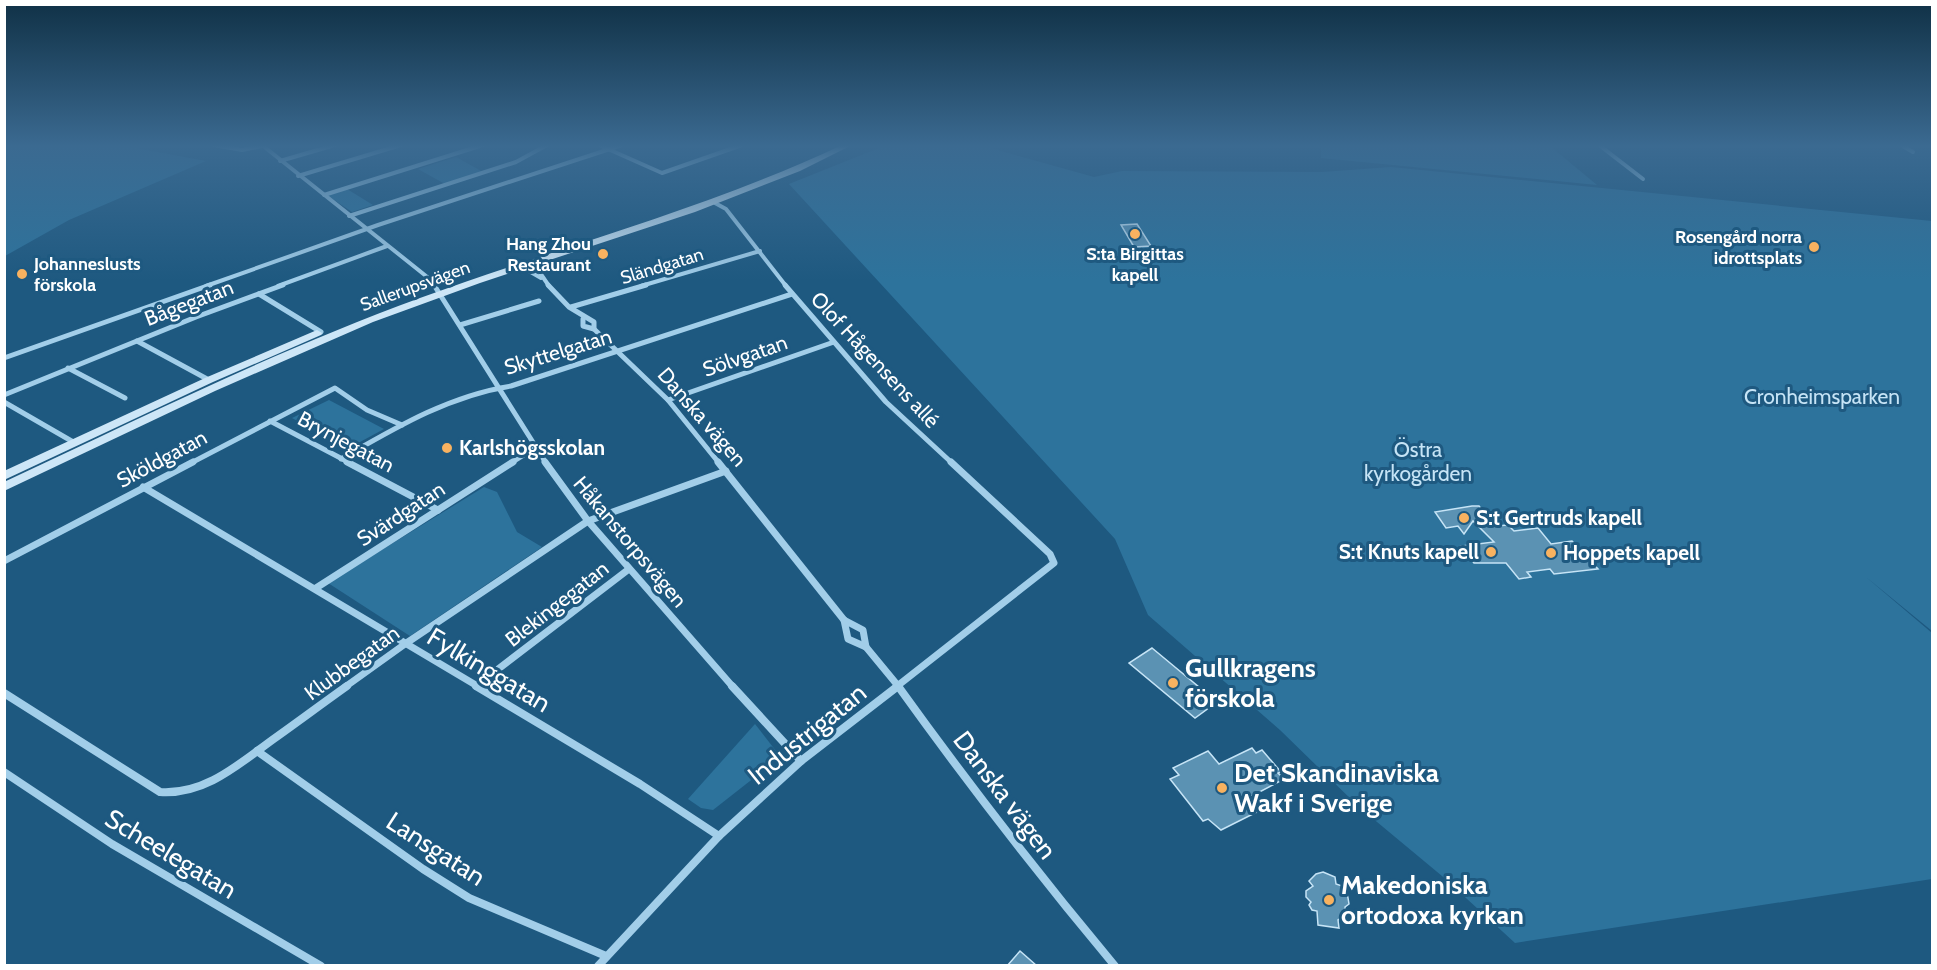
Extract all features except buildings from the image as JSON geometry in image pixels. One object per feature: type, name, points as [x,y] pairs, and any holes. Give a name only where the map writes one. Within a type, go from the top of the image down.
[{"type":"main road","name":"Sallerupsvägen","points":[[4,476],[209,380],[321,332],[588,238],[655,217],[726,190]]},
{"type":"main road","name":"Sallerupsvägen","points":[[4,487],[298,350],[438,290],[522,267],[715,203],[747,190]]},
{"type":"main road","points":[[522,267],[525,262],[588,238]]},
{"type":"street","name":"Håkanstorpsvägen","points":[[318,190],[431,280],[535,448],[588,521],[801,761]]},
{"type":"street","points":[[324,195],[340,190]]},
{"type":"street","points":[[349,216],[430,190]]},
{"type":"street","points":[[4,358],[365,230],[486,190]]},
{"type":"street","name":"Olof Hågensens allé","points":[[715,203],[726,209],[792,294],[886,402],[1050,554]]},
{"type":"street","name":"Bågegatan","points":[[4,395],[137,341],[387,246]]},
{"type":"street","name":"Sländgatan","points":[[571,307],[760,251]]},
{"type":"street","points":[[542,278],[536,267],[548,258]]},
{"type":"street","name":"Danska vägen","points":[[522,267],[542,278],[584,319],[583,326],[594,329],[668,400],[844,620],[863,630],[866,647]]},
{"type":"street","points":[[259,294],[321,332]]},
{"type":"street","name":"Skyttelgatan","points":[[341,459],[436,408],[498,387],[511,386],[792,294]]},
{"type":"street","points":[[460,325],[539,301]]},
{"type":"street","points":[[137,341],[209,380]]},
{"type":"street","name":"Sölvgatan","points":[[668,400],[834,342]]},
{"type":"street","points":[[68,368],[125,398]]},
{"type":"street","name":"Sköldgatan","points":[[4,561],[335,388],[367,410],[402,425]]},
{"type":"street","points":[[4,402],[75,443]]},
{"type":"street","name":"Brynjegatan","points":[[270,421],[438,510]]},
{"type":"street","name":"Svärdgatan","points":[[316,588],[535,448]]},
{"type":"street","name":"Klubbegatan","points":[[4,693],[160,792],[183,792],[210,783],[559,538],[588,521],[726,471]]},
{"type":"street","name":"Fylkinggatan","points":[[143,487],[316,588],[405,644],[640,784],[719,836]]},
{"type":"street","name":"Industrigatan","points":[[598,966],[719,836],[801,761],[1049,569],[1054,563],[1050,554]]},
{"type":"street","name":"Blekingegatan","points":[[476,686],[629,569]]},
{"type":"street","name":"Danska vägen","points":[[844,620],[848,639],[866,647],[898,686],[982,802],[1055,895],[1115,966]]},
{"type":"street","name":"Lansgatan","points":[[257,751],[423,869],[469,898],[606,956]]},
{"type":"street","name":"Scheelegatan","points":[[4,772],[112,844],[321,966]]},
{"type":"green space","points":[[4,190],[138,190],[69,220],[5,256]]},
{"type":"green space","points":[[349,190],[373,205],[352,212],[327,195]]},
{"type":"green space","name":"Östra kyrkogården","points":[[795,190],[1624,190],[1932,221],[1932,631],[1866,577],[1932,633],[1932,879],[1515,943],[1442,876],[1359,807],[1280,730],[1148,615],[1115,539]]},
{"type":"green space","points":[[329,400],[384,429],[347,449],[292,418]]},
{"type":"green space","points":[[484,487],[497,492],[517,532],[542,547],[410,636],[328,583]]},
{"type":"green space","points":[[755,724],[776,751],[773,763],[713,810],[701,808],[688,799]]},
{"type":"place","name":"S:ta Birgittas kapell","points":[[1135,234]]},
{"type":"place","name":"Rosengård norra idrottsplats","points":[[1814,247]]},
{"type":"place","name":"Hang Zhou Restaurant","points":[[603,254]]},
{"type":"place","name":"Johanneslusts förskola","points":[[22,274]]},
{"type":"place","name":"Karlshögsskolan","points":[[447,448]]},
{"type":"place","name":"S:t Gertruds kapell","points":[[1464,518]]},
{"type":"place","name":"S:t Knuts kapell","points":[[1491,552]]},
{"type":"place","name":"Hoppets kapell","points":[[1551,553]]},
{"type":"place","name":"Gullkragens förskola","points":[[1173,683]]},
{"type":"place","name":"Det Skandinaviska Wakf i Sverige","points":[[1222,788]]},
{"type":"place","name":"Makedoniska ortodoxa kyrkan","points":[[1329,900]]},
{"type":"park label","name":"Cronheimsparken","points":[[1822,397]]}]
